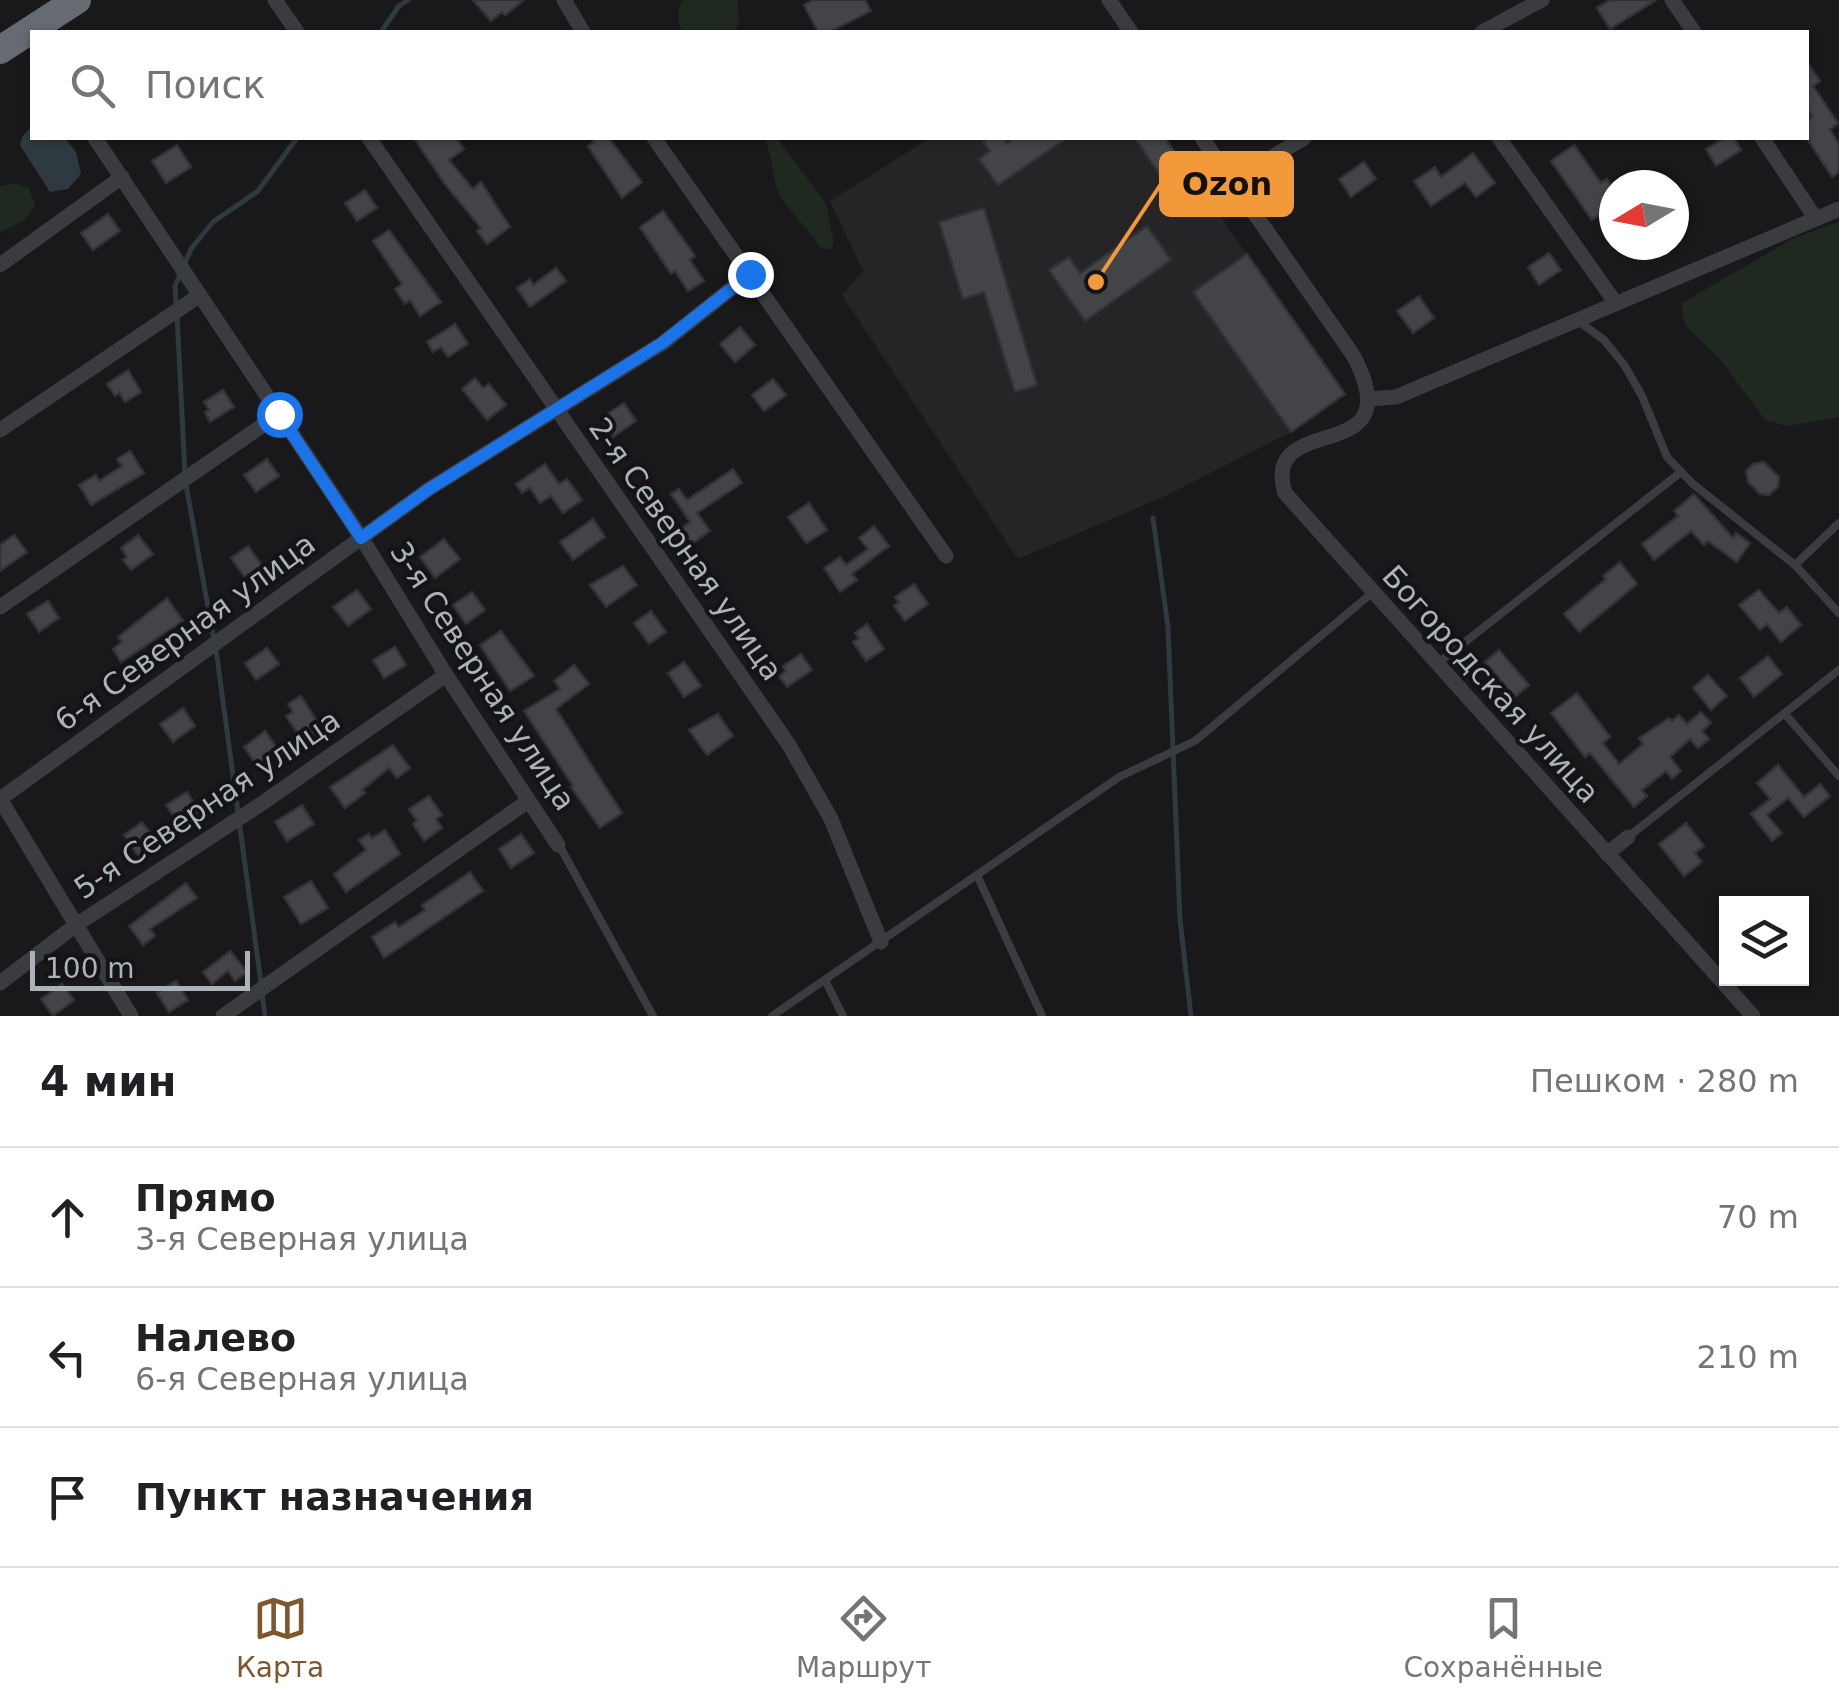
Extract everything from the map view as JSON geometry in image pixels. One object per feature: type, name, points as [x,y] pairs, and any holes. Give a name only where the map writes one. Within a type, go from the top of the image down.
[{"type":"highway","points":[[39,30],[78,0]]},
{"type":"highway","points":[[0,50],[29,38]]},
{"type":"street","points":[[275,0],[296,30]]},
{"type":"street","points":[[564,0],[582,30]]},
{"type":"street","points":[[1486,30],[1542,0]]},
{"type":"street","points":[[1672,0],[1693,30]]},
{"type":"street","points":[[1116,3],[1130,30]]},
{"type":"street","name":"3-я Северная улица","points":[[96,140],[361,538],[558,844]]},
{"type":"street","name":"2-я Северная улица","points":[[370,140],[789,745],[832,819],[881,942]]},
{"type":"street","points":[[655,140],[946,556]]},
{"type":"street","points":[[1203,140],[1352,355],[1370,399],[1396,397],[1839,209]]},
{"type":"street","points":[[1232,180],[1301,140]]},
{"type":"street","points":[[1501,140],[1616,302]]},
{"type":"street","points":[[1763,140],[1816,219]]},
{"type":"street","points":[[0,265],[122,177]]},
{"type":"street","name":"6-я Северная улица","points":[[0,799],[429,489],[662,343],[750,274]]},
{"type":"street","points":[[0,430],[200,295]]},
{"type":"street","name":"Богородская улица","points":[[1370,399],[1362,421],[1290,456],[1282,471],[1282,484],[1298,510],[1753,1016]]},
{"type":"street","points":[[0,608],[279,414]]},
{"type":"street","name":"5-я Северная улица","points":[[0,983],[76,925],[258,806],[446,675]]},
{"type":"street","points":[[0,799],[131,1016]]},
{"type":"street","points":[[223,1016],[528,801]]},
{"type":"street","points":[[1607,854],[1628,837]]},
{"type":"lane","points":[[1576,320],[1604,340],[1624,366],[1642,396],[1667,458],[1795,566],[1839,613]]},
{"type":"lane","points":[[1437,665],[1681,472]]},
{"type":"lane","points":[[1795,566],[1839,523]]},
{"type":"lane","points":[[772,1016],[1119,777],[1194,741],[1372,593]]},
{"type":"lane","points":[[1628,837],[1839,670]]},
{"type":"lane","points":[[1784,712],[1839,776]]},
{"type":"lane","points":[[558,844],[653,1016]]},
{"type":"lane","points":[[977,876],[1042,1016]]},
{"type":"lane","points":[[825,980],[843,1016]]},
{"type":"shaded area","points":[[683,0],[737,0],[739,21],[736,30],[682,30],[679,8]]},
{"type":"shaded area","points":[[30,128],[30,140],[67,140],[76,152],[81,174],[68,189],[50,192],[20,145]]},
{"type":"shaded area","points":[[765,140],[779,140],[826,203],[834,244],[830,249],[822,249],[782,199]]},
{"type":"shaded area","points":[[927,140],[1166,140],[1345,394],[1291,432],[1165,496],[1018,559],[842,295],[863,271],[830,201]]},
{"type":"shaded area","points":[[14,183],[29,188],[35,206],[26,219],[0,233],[0,186]]},
{"type":"shaded area","points":[[1839,222],[1839,417],[1788,426],[1765,420],[1719,358],[1684,324],[1682,303],[1794,238]]},
{"type":"building","points":[[473,0],[524,0],[491,21]]},
{"type":"building","points":[[813,0],[865,0],[871,11],[833,30],[817,30],[804,5]]},
{"type":"building","points":[[1610,0],[1656,0],[1610,29],[1597,8]]},
{"type":"building","points":[[1809,65],[1820,81],[1813,86],[1838,123],[1830,130],[1839,144],[1839,172],[1832,177],[1808,140],[1812,117]]},
{"type":"building","points":[[415,140],[457,140],[464,149],[449,160],[473,189],[481,182],[510,227],[487,244],[477,231],[481,228]]},
{"type":"building","points":[[610,140],[642,182],[622,198],[588,146]]},
{"type":"building","points":[[1064,140],[998,185],[979,159],[990,151],[983,142]]},
{"type":"building","points":[[1136,140],[1166,140],[1191,176],[1170,190]]},
{"type":"building","points":[[1722,140],[1735,140],[1741,150],[1716,166],[1706,149]]},
{"type":"building","points":[[177,145],[191,167],[166,183],[152,161]]},
{"type":"building","points":[[1574,145],[1599,180],[1599,215],[1592,220],[1551,161]]},
{"type":"building","points":[[1473,153],[1495,183],[1476,197],[1465,183],[1431,206],[1414,181],[1435,167],[1441,177]]},
{"type":"building","points":[[1364,162],[1376,179],[1351,197],[1339,179]]},
{"type":"building","points":[[365,190],[377,208],[357,221],[345,203]]},
{"type":"building","points":[[984,208],[1037,385],[1015,392],[984,292],[963,299],[939,222]]},
{"type":"building","points":[[663,211],[695,256],[690,260],[704,281],[688,291],[675,271],[671,274],[640,227]]},
{"type":"building","points":[[108,214],[120,231],[93,250],[81,233]]},
{"type":"building","points":[[1147,226],[1171,260],[1085,321],[1049,270],[1069,257],[1080,273]]},
{"type":"building","points":[[389,230],[441,302],[420,316],[410,300],[405,304],[395,289],[402,284],[373,241]]},
{"type":"building","points":[[1549,253],[1561,270],[1539,285],[1528,267]]},
{"type":"building","points":[[1247,254],[1345,394],[1291,432],[1193,292]]},
{"type":"building","points":[[556,268],[566,281],[530,307],[517,288],[530,279],[533,285]]},
{"type":"building","points":[[1419,296],[1434,318],[1413,333],[1397,311]]},
{"type":"building","points":[[455,324],[468,344],[448,357],[441,347],[433,352],[427,342]]},
{"type":"building","points":[[740,327],[755,345],[735,362],[720,344]]},
{"type":"building","points":[[128,370],[141,392],[125,402],[107,384]]},
{"type":"building","points":[[475,378],[483,388],[489,384],[506,405],[487,420],[462,389]]},
{"type":"building","points":[[773,379],[786,395],[764,411],[752,395]]},
{"type":"building","points":[[223,390],[234,407],[210,422],[204,402]]},
{"type":"building","points":[[624,403],[636,421],[613,437],[601,418]]},
{"type":"building","points":[[130,451],[144,473],[91,505],[79,485],[96,475],[99,481],[122,466],[117,459]]},
{"type":"building","points":[[267,459],[279,476],[256,492],[244,475]]},
{"type":"building","points":[[1764,462],[1779,477],[1778,487],[1769,495],[1760,494],[1748,482],[1746,471],[1753,464]]},
{"type":"building","points":[[545,464],[559,484],[567,479],[582,500],[563,513],[551,496],[540,503],[530,488],[522,493],[516,484]]},
{"type":"building","points":[[733,469],[742,483],[697,513],[710,531],[690,545],[679,530],[690,522],[671,494],[679,489],[687,500]]},
{"type":"building","points":[[1694,494],[1733,538],[1736,533],[1750,543],[1737,562],[1708,541],[1704,545],[1691,531],[1654,560],[1642,544],[1678,516],[1674,511]]},
{"type":"building","points":[[809,503],[827,530],[806,543],[788,517]]},
{"type":"building","points":[[593,519],[605,537],[573,560],[560,542]]},
{"type":"building","points":[[874,526],[889,546],[852,574],[857,580],[840,592],[824,568],[840,557],[846,565],[868,549],[859,538]]},
{"type":"building","points":[[14,535],[27,552],[0,571],[0,545]]},
{"type":"building","points":[[138,535],[153,554],[131,570],[123,560],[127,557],[121,548]]},
{"type":"building","points":[[444,539],[460,559],[435,578],[420,557]]},
{"type":"building","points":[[248,546],[263,567],[246,579],[231,558]]},
{"type":"building","points":[[1620,562],[1637,584],[1579,632],[1564,614]]},
{"type":"building","points":[[623,566],[637,585],[606,607],[590,585]]},
{"type":"building","points":[[914,584],[928,604],[905,621],[894,606],[899,602],[895,597]]},
{"type":"building","points":[[357,590],[371,609],[348,626],[333,607]]},
{"type":"building","points":[[1759,590],[1779,613],[1787,607],[1801,625],[1781,642],[1767,624],[1760,630],[1739,605]]},
{"type":"building","points":[[472,592],[485,610],[466,624],[453,605]]},
{"type":"building","points":[[167,598],[183,621],[121,662],[113,649],[122,642],[118,637]]},
{"type":"building","points":[[48,601],[59,618],[39,632],[27,614]]},
{"type":"building","points":[[651,611],[666,632],[649,644],[634,623]]},
{"type":"building","points":[[867,624],[884,649],[866,661],[853,642],[859,638],[855,633]]},
{"type":"building","points":[[501,631],[534,676],[510,691],[480,645]]},
{"type":"building","points":[[395,647],[406,665],[384,678],[373,660]]},
{"type":"building","points":[[267,648],[279,664],[256,680],[245,663]]},
{"type":"building","points":[[1499,650],[1529,685],[1515,697],[1485,662]]},
{"type":"building","points":[[801,654],[812,670],[787,687],[779,676],[786,671],[783,666]]},
{"type":"building","points":[[1768,656],[1782,674],[1754,697],[1740,678]]},
{"type":"building","points":[[684,662],[701,686],[684,697],[668,673]]},
{"type":"building","points":[[574,665],[589,684],[556,709],[622,813],[600,828],[524,711],[560,689],[554,681]]},
{"type":"building","points":[[1708,675],[1727,696],[1711,710],[1693,688]]},
{"type":"building","points":[[1577,693],[1610,737],[1603,743],[1619,764],[1643,744],[1639,738],[1679,715],[1687,724],[1701,712],[1711,723],[1702,731],[1709,739],[1698,748],[1690,739],[1670,757],[1681,771],[1672,779],[1666,771],[1642,790],[1647,796],[1634,807],[1590,753],[1585,757],[1551,713]]},
{"type":"building","points":[[301,696],[323,731],[304,743],[286,716],[293,712],[288,704]]},
{"type":"building","points":[[183,708],[195,726],[173,742],[160,724]]},
{"type":"building","points":[[718,714],[733,736],[707,755],[689,730]]},
{"type":"building","points":[[265,731],[279,751],[257,766],[244,747]]},
{"type":"building","points":[[393,745],[410,768],[397,778],[389,768],[345,808],[330,787]]},
{"type":"building","points":[[1778,765],[1804,797],[1820,784],[1830,796],[1804,817],[1788,798],[1767,815],[1782,833],[1772,841],[1751,814],[1770,799],[1757,783]]},
{"type":"building","points":[[187,792],[200,813],[180,826],[166,805]]},
{"type":"building","points":[[429,796],[442,815],[436,819],[442,828],[424,841],[409,809]]},
{"type":"building","points":[[302,805],[314,824],[287,841],[275,822]]},
{"type":"building","points":[[142,822],[158,843],[139,857],[124,835]]},
{"type":"building","points":[[1686,823],[1704,846],[1695,853],[1702,862],[1684,876],[1659,844]]},
{"type":"building","points":[[385,830],[400,854],[346,892],[334,874],[366,850],[359,840]]},
{"type":"building","points":[[521,834],[534,853],[511,868],[499,849]]},
{"type":"building","points":[[470,872],[483,891],[384,958],[372,937],[395,922],[399,927],[425,910],[422,905]]},
{"type":"building","points":[[311,881],[328,908],[301,924],[284,897]]},
{"type":"building","points":[[186,883],[197,898],[150,929],[155,936],[143,945],[129,926]]},
{"type":"building","points":[[230,951],[247,972],[235,981],[228,971],[212,984],[203,972]]},
{"type":"building","points":[[176,981],[188,1000],[169,1012],[157,993]]},
{"type":"building","points":[[62,984],[74,1000],[53,1016],[41,999]]},
{"type":"waterway","points":[[382,30],[408,0]]},
{"type":"waterway","points":[[176,304],[175,286],[191,249],[213,222],[258,191],[296,140]]},
{"type":"waterway","points":[[177,315],[185,474]]},
{"type":"waterway","points":[[186,485],[217,657],[261,983]]},
{"type":"waterway","points":[[1153,518],[1168,627],[1180,920],[1191,1016]]},
{"type":"waterway","points":[[262,994],[265,1016]]},
{"type":"place","name":"Ozon","points":[[1096,282]]},
{"type":"route","points":[[279,414],[361,538],[429,489],[662,343],[750,274]]}]
